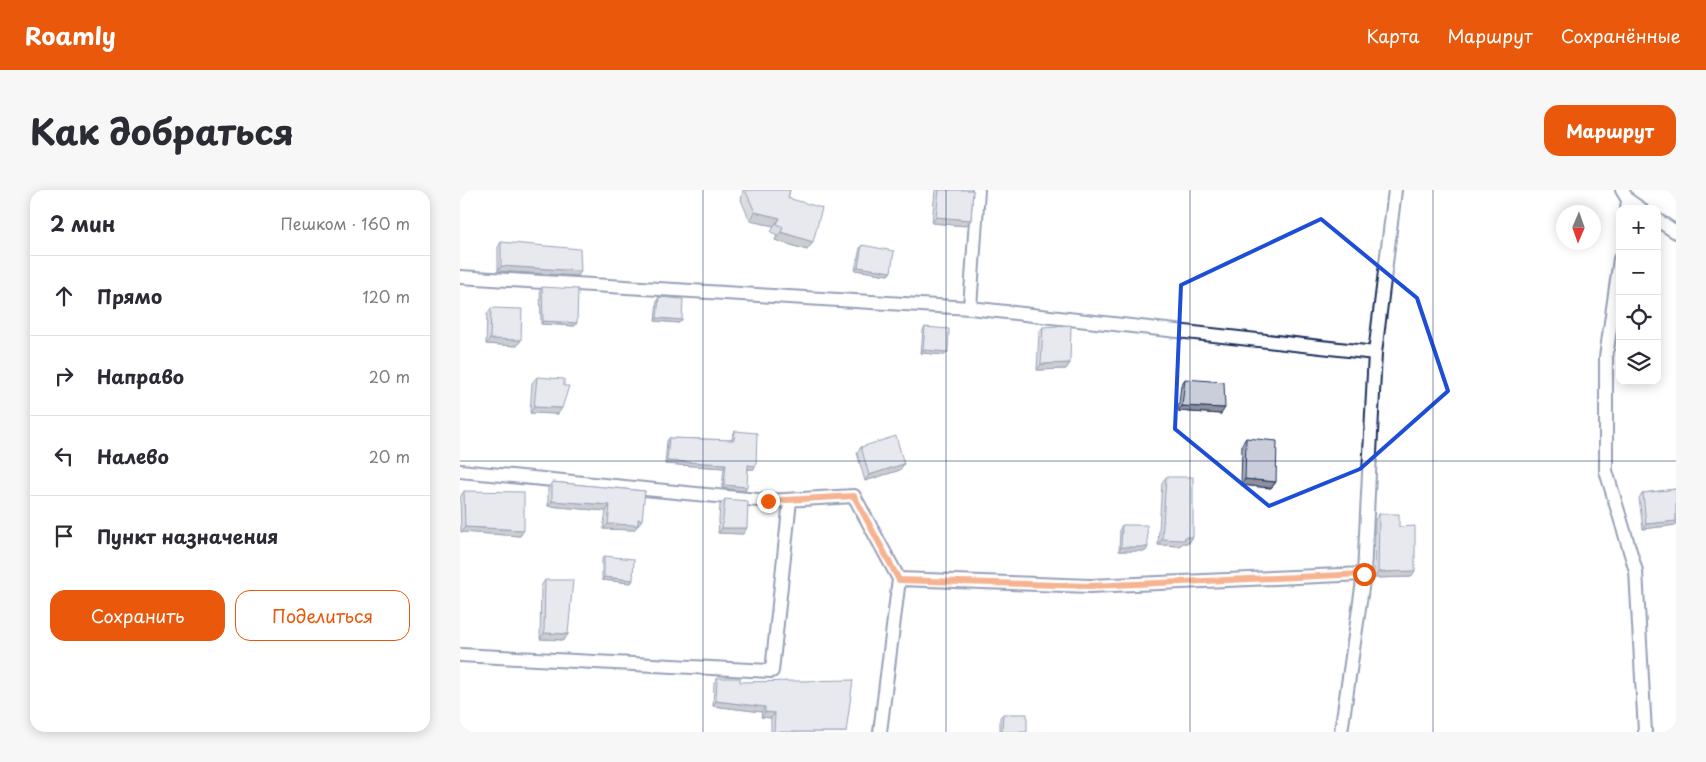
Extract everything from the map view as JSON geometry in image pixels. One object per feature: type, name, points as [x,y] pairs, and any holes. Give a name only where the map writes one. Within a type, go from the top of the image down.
[{"type":"lane","points":[[970,308],[978,190]]},
{"type":"lane","points":[[1341,732],[1364,574],[1374,353],[1395,190]]},
{"type":"lane","points":[[1661,223],[1676,232]]},
{"type":"lane","points":[[460,277],[970,308],[1374,353]]},
{"type":"lane","points":[[1616,286],[1606,357],[1606,471],[1636,571],[1645,732]]},
{"type":"lane","points":[[460,471],[768,501],[854,496],[899,580],[880,732]]},
{"type":"lane","points":[[460,655],[772,671],[790,500]]},
{"type":"lane","points":[[899,580],[1090,586],[1364,574]]},
{"type":"highlighted area","points":[[1321,219],[1417,298],[1448,391],[1360,469],[1269,506],[1175,429],[1181,285]]},
{"type":"building","points":[[747,190],[790,190],[788,198],[822,208],[813,242],[781,232],[783,227],[777,224],[780,218],[755,212],[746,192]]},
{"type":"building","points":[[939,190],[973,190],[971,220],[936,217]]},
{"type":"building","points":[[501,242],[580,249],[581,271],[501,266]]},
{"type":"building","points":[[862,245],[894,251],[891,272],[858,267]]},
{"type":"building","points":[[542,287],[578,289],[577,323],[543,321]]},
{"type":"building","points":[[659,297],[683,299],[682,320],[657,318]]},
{"type":"building","points":[[491,308],[522,309],[521,340],[490,339]]},
{"type":"building","points":[[1071,325],[1070,363],[1041,364],[1043,327]]},
{"type":"building","points":[[925,327],[949,329],[948,352],[923,350]]},
{"type":"building","points":[[537,377],[564,379],[564,386],[569,386],[562,408],[534,407]]},
{"type":"building","points":[[1185,379],[1224,382],[1225,408],[1182,406]]},
{"type":"building","points":[[735,431],[757,433],[756,466],[748,465],[747,487],[724,485],[726,464],[667,461],[669,438],[734,440]]},
{"type":"building","points":[[896,436],[904,464],[869,475],[861,447]]},
{"type":"building","points":[[1246,438],[1277,441],[1276,482],[1245,479]]},
{"type":"building","points":[[1166,477],[1193,477],[1193,537],[1185,537],[1184,540],[1162,539]]},
{"type":"building","points":[[552,482],[645,491],[642,520],[638,519],[638,525],[608,524],[610,505],[552,501]]},
{"type":"building","points":[[1676,489],[1676,521],[1646,524],[1643,493]]},
{"type":"building","points":[[464,491],[524,492],[524,530],[465,527]]},
{"type":"building","points":[[725,499],[748,501],[747,528],[722,528]]},
{"type":"building","points":[[1379,514],[1399,514],[1399,527],[1415,526],[1415,571],[1378,572]]},
{"type":"building","points":[[1122,525],[1147,525],[1148,547],[1121,547]]},
{"type":"building","points":[[604,556],[634,559],[633,580],[604,577]]},
{"type":"building","points":[[545,580],[573,580],[568,634],[544,633]]},
{"type":"building","points":[[717,678],[740,678],[740,682],[853,680],[846,732],[774,732],[775,713],[765,712],[765,707],[716,701]]},
{"type":"building","points":[[1003,714],[1027,714],[1027,732],[1002,732]]},
{"type":"route","points":[[768,501],[854,496],[899,580],[1090,586],[1364,574]]}]
